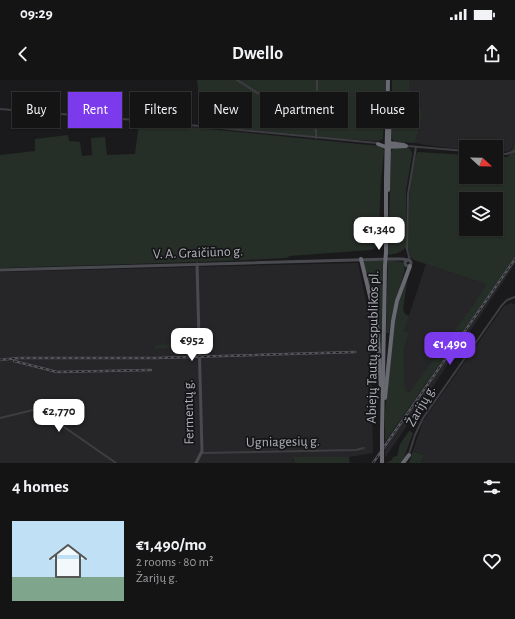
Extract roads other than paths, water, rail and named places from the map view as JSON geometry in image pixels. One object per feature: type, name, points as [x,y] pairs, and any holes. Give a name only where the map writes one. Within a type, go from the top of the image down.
[{"type":"highway","name":"Abiejų Tautų Respublikos pl.","points":[[382,463],[389,80]]},
{"type":"highway","points":[[378,144],[406,146]]},
{"type":"highway","points":[[361,259],[377,325],[383,406]]},
{"type":"highway","points":[[383,412],[386,394],[392,321],[407,262]]},
{"type":"highway","points":[[405,463],[409,455]]},
{"type":"main road","name":"V. A. Graičiūno g.","points":[[0,270],[361,259],[398,259],[407,262]]},
{"type":"main road","name":"Fermentų g.","points":[[196,463],[201,453],[197,264]]},
{"type":"street","points":[[237,80],[316,130]]},
{"type":"street","points":[[316,138],[317,80]]},
{"type":"street","points":[[0,109],[147,121],[378,144]]},
{"type":"street","points":[[406,146],[459,150]]},
{"type":"street","points":[[407,262],[408,194],[416,147]]},
{"type":"street","points":[[503,154],[515,151]]},
{"type":"street","name":"Žarijų g.","points":[[409,455],[422,418],[502,305],[507,300],[515,297]]},
{"type":"street","points":[[0,418],[33,410],[41,411],[116,463]]},
{"type":"street","name":"Ugniagesių g.","points":[[201,453],[356,450],[364,448]]},
{"type":"railway","points":[[373,463],[515,259]]},
{"type":"railway","points":[[0,360],[18,358],[156,358],[355,352]]},
{"type":"railway","points":[[14,361],[57,372],[151,370]]}]
